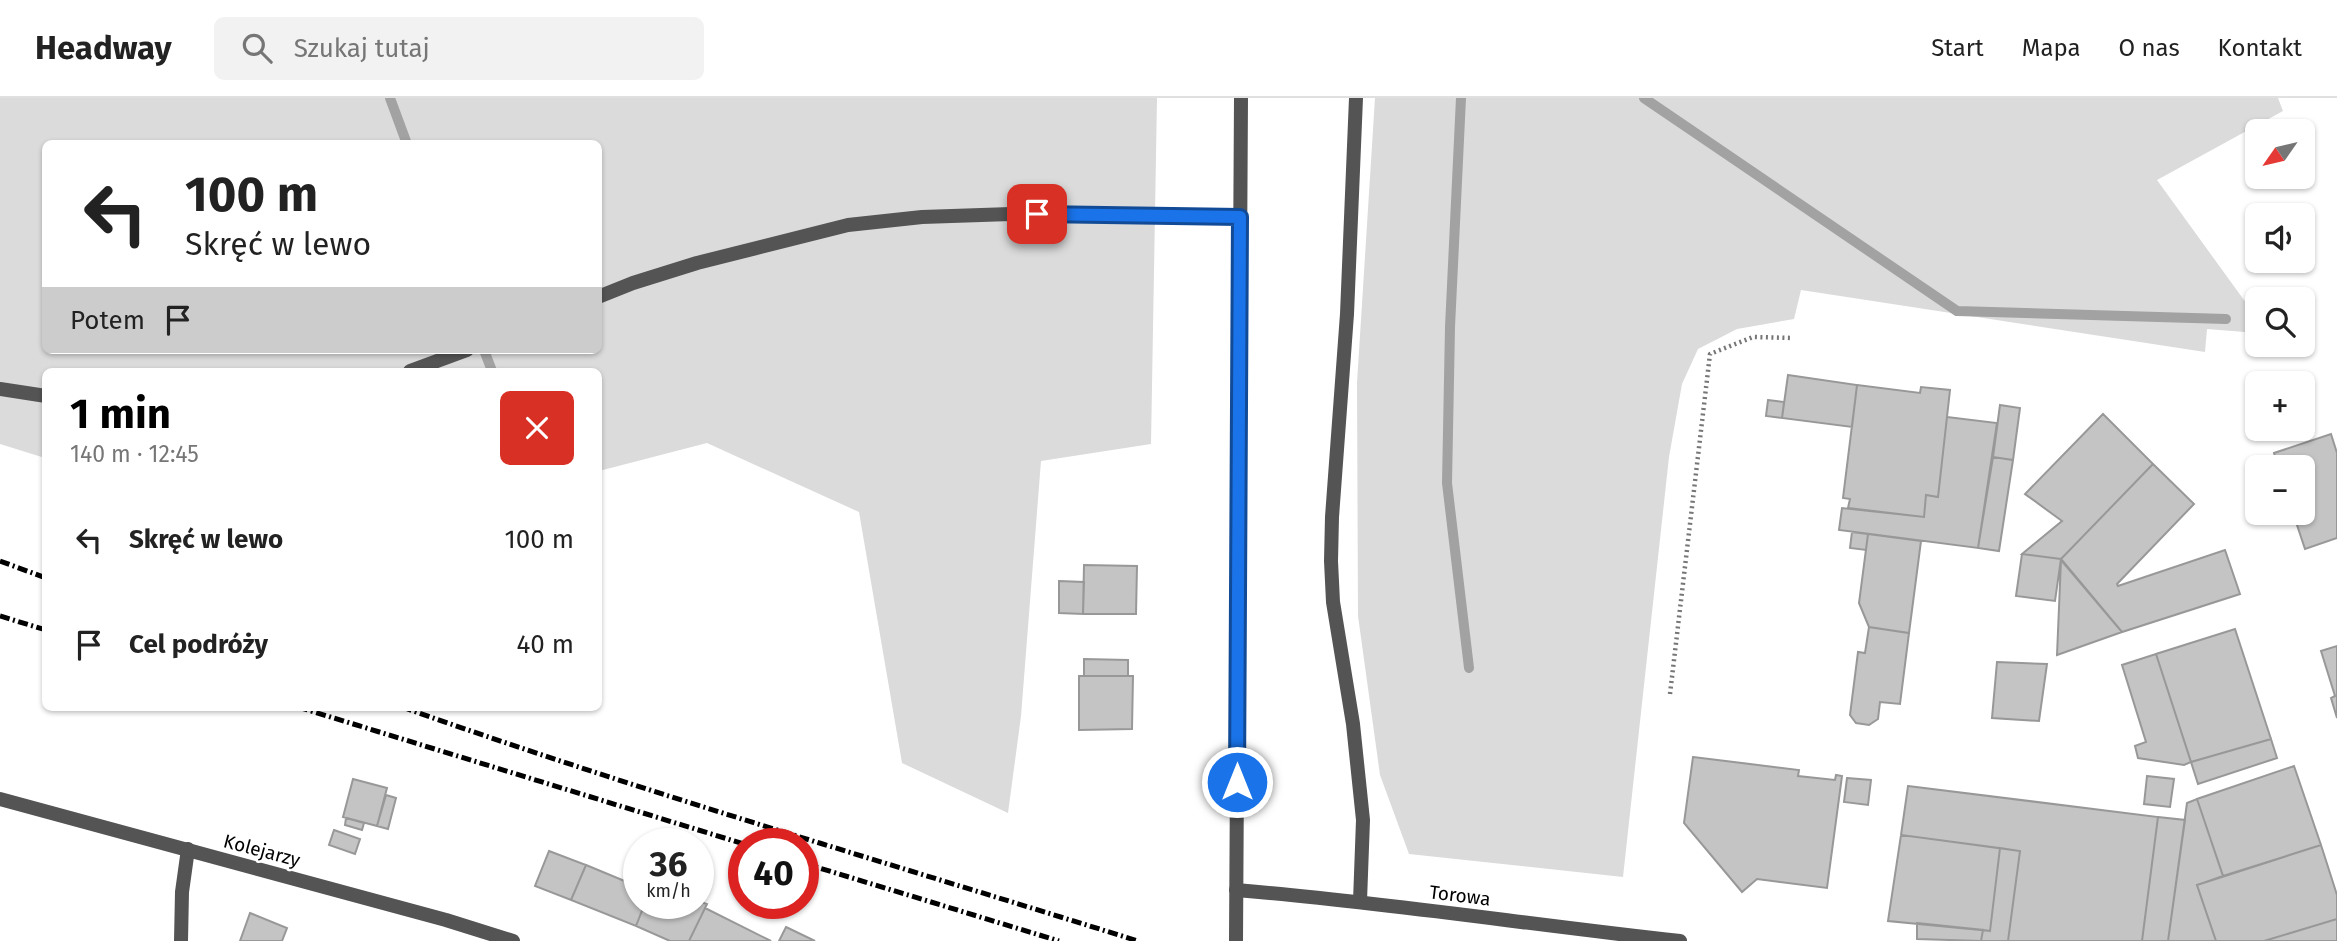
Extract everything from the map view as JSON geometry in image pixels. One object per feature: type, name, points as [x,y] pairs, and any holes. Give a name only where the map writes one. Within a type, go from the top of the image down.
[{"type":"street","points":[[1236,941],[1241,98]]},
{"type":"street","points":[[1356,98],[1347,314],[1331,561],[1333,602],[1353,724],[1363,820],[1360,901]]},
{"type":"street","points":[[602,295],[697,263],[848,225],[922,217],[1011,214],[1240,217]]},
{"type":"street","points":[[418,368],[456,354]]},
{"type":"street","points":[[0,389],[42,395]]},
{"type":"street","name":"Kolejarzy","points":[[0,799],[513,941]]},
{"type":"street","points":[[181,941],[182,892],[188,849]]},
{"type":"street","name":"Torowa","points":[[1236,890],[1360,901],[1680,941]]},
{"type":"path","points":[[1670,694],[1710,354],[1753,337],[1793,338]]},
{"type":"shaded area","points":[[0,98],[1157,98],[1151,444],[1041,461],[1021,716],[1008,813],[902,763],[859,512],[707,443],[602,470],[602,368],[42,368],[42,457],[0,444]]},
{"type":"shaded area","points":[[1375,98],[2278,98],[2283,111],[2268,119],[2245,119],[2245,132],[2157,180],[2245,301],[2245,332],[2207,329],[2205,352],[1801,290],[1794,319],[1737,329],[1698,349],[1682,384],[1669,457],[1623,877],[1409,854],[1380,775],[1358,616],[1357,383]]},
{"type":"building","points":[[1788,375],[1857,385],[1852,427],[1782,418]]},
{"type":"building","points":[[1857,385],[1920,393],[1921,387],[1950,390],[1938,497],[1926,495],[1924,517],[1848,508],[1850,499],[1843,498]]},
{"type":"building","points":[[1768,400],[1784,402],[1782,418],[1766,416]]},
{"type":"building","points":[[2000,405],[2020,408],[2013,460],[1993,457]]},
{"type":"building","points":[[2103,414],[2153,464],[2061,559],[2022,554],[2062,521],[2025,494]]},
{"type":"building","points":[[1947,417],[1997,423],[1978,548],[1839,530],[1842,508],[1924,517],[1926,495],[1938,497]]},
{"type":"building","points":[[2331,434],[2337,453],[2337,538],[2305,549],[2297,525],[2315,525],[2315,455],[2274,453]]},
{"type":"building","points":[[1993,457],[2013,460],[1999,551],[1978,548]]},
{"type":"building","points":[[2153,464],[2194,504],[2118,586],[2225,550],[2240,594],[2122,632],[2061,559]]},
{"type":"building","points":[[1852,532],[1868,534],[1866,550],[1850,548]]},
{"type":"building","points":[[1868,534],[1921,541],[1909,633],[1869,627],[1859,603]]},
{"type":"building","points":[[2022,554],[2061,559],[2055,601],[2016,596]]},
{"type":"building","points":[[2061,560],[2122,632],[2057,655]]},
{"type":"building","points":[[1084,565],[1137,566],[1136,614],[1083,614]]},
{"type":"building","points":[[1059,581],[1084,582],[1083,614],[1059,613]]},
{"type":"building","points":[[1869,627],[1909,633],[1900,704],[1880,702],[1878,719],[1869,725],[1856,723],[1850,715],[1858,652],[1865,653]]},
{"type":"building","points":[[2235,629],[2271,739],[2191,762],[2156,654]]},
{"type":"building","points":[[2337,646],[2337,718],[2331,698],[2335,696],[2321,651]]},
{"type":"building","points":[[2156,654],[2191,762],[2184,765],[2138,758],[2135,746],[2146,742],[2122,665]]},
{"type":"building","points":[[1084,659],[1128,660],[1128,676],[1084,676]]},
{"type":"building","points":[[1997,662],[2047,664],[2039,721],[1992,718]]},
{"type":"building","points":[[1079,676],[1133,676],[1132,729],[1079,730]]},
{"type":"building","points":[[2271,739],[2277,758],[2198,784],[2191,762]]},
{"type":"building","points":[[1693,757],[1799,770],[1798,776],[1835,780],[1836,775],[1842,776],[1827,888],[1757,879],[1742,892],[1684,823]]},
{"type":"building","points":[[2294,766],[2321,845],[2223,876],[2197,799]]},
{"type":"building","points":[[2147,776],[2174,779],[2170,807],[2144,804]]},
{"type":"building","points":[[1847,778],[1871,780],[1868,805],[1844,802]]},
{"type":"building","points":[[353,779],[387,788],[377,826],[343,817]]},
{"type":"building","points":[[1908,786],[2158,817],[2142,941],[2008,941],[2020,851],[1901,835]]},
{"type":"building","points":[[386,795],[396,798],[388,829],[377,826]]},
{"type":"building","points":[[2197,799],[2223,876],[2197,885],[2216,941],[2168,941],[2187,803]]},
{"type":"building","points":[[2158,817],[2185,820],[2168,941],[2142,941]]},
{"type":"building","points":[[346,818],[364,823],[362,830],[345,825]]},
{"type":"building","points":[[334,830],[360,839],[355,854],[329,845]]},
{"type":"building","points":[[1901,835],[2000,848],[1990,931],[1888,921]]},
{"type":"building","points":[[2321,845],[2337,895],[2337,919],[2264,941],[2216,941],[2197,885]]},
{"type":"building","points":[[2000,848],[2020,851],[2008,941],[1981,941],[1983,930],[1990,931]]},
{"type":"building","points":[[549,851],[586,865],[571,900],[535,886]]},
{"type":"building","points":[[586,865],[623,880],[623,919],[639,919],[636,926],[571,900]]},
{"type":"building","points":[[714,912],[771,941],[689,941],[700,919],[714,919]]},
{"type":"building","points":[[250,913],[287,928],[282,941],[240,941]]},
{"type":"building","points":[[639,919],[700,919],[689,941],[670,941],[636,926]]},
{"type":"building","points":[[2337,919],[2337,941],[2264,941]]},
{"type":"building","points":[[1917,923],[1983,930],[1981,941],[1917,939]]},
{"type":"building","points":[[786,927],[815,941],[779,941]]},
{"type":"waterway","points":[[390,98],[406,140]]},
{"type":"waterway","points":[[1461,98],[1450,327],[1447,483],[1469,668]]},
{"type":"waterway","points":[[1644,98],[1957,311],[2226,319]]},
{"type":"waterway","points":[[486,354],[491,368]]},
{"type":"railway","points":[[0,561],[42,577]]},
{"type":"railway","points":[[0,616],[42,629]]},
{"type":"railway","points":[[311,711],[728,839]]},
{"type":"railway","points":[[413,711],[677,799],[1138,941]]},
{"type":"railway","points":[[819,868],[1059,941]]},
{"type":"route","points":[[1037,214],[1240,217],[1237,782]]}]
